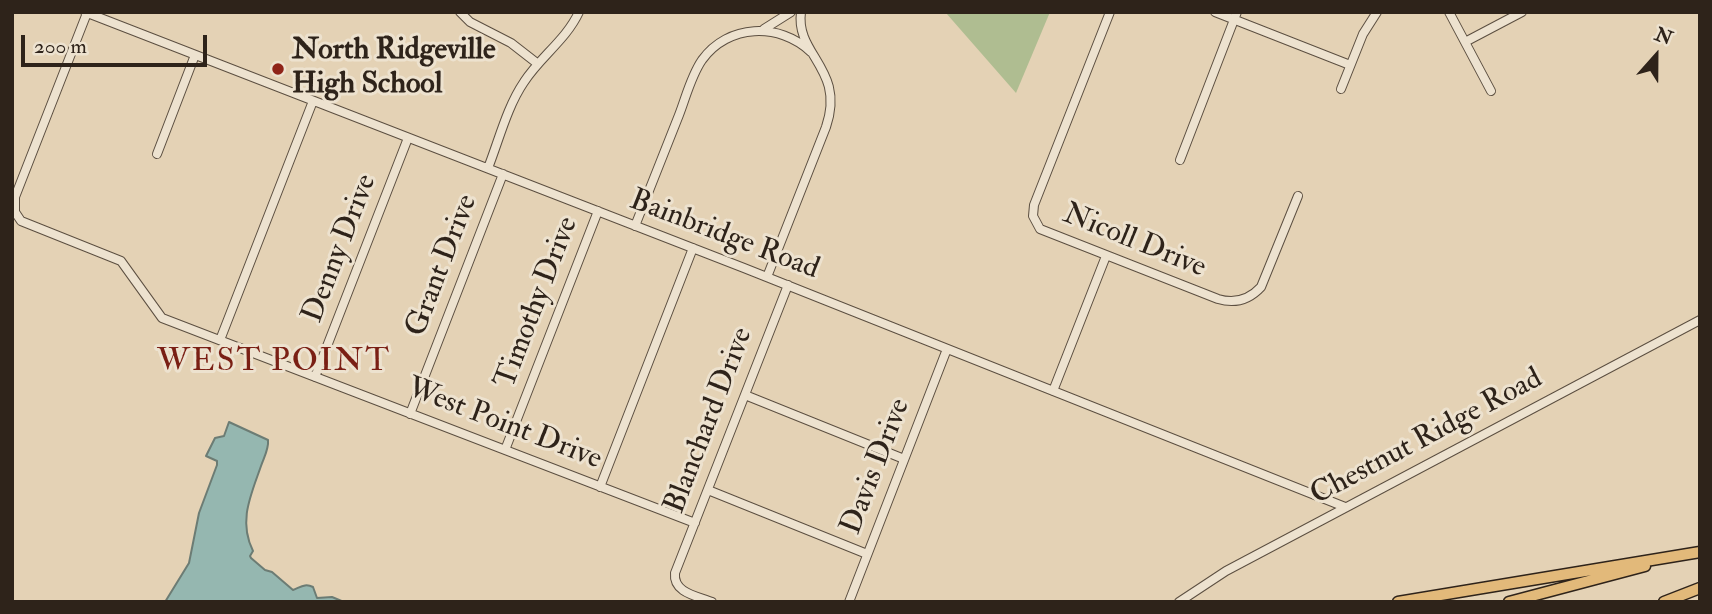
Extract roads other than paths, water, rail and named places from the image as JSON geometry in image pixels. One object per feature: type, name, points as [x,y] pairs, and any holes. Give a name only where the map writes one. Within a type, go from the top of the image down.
[{"type":"highway","points":[[1398,602],[1699,552]]},
{"type":"highway","points":[[1508,602],[1699,552]]},
{"type":"highway","points":[[1664,602],[1700,588]]},
{"type":"street","points":[[460,12],[470,22],[510,43],[538,64]]},
{"type":"street","points":[[488,168],[525,80],[564,36],[579,12]]},
{"type":"street","points":[[635,226],[700,64],[711,50],[726,39],[743,32],[771,27],[791,12]]},
{"type":"street","points":[[767,277],[829,115],[831,103],[827,79],[799,24],[800,12]]},
{"type":"street","name":"Nicoll Drive","points":[[1110,12],[1033,211],[1040,229],[1224,301],[1240,301],[1251,296],[1265,279],[1298,196]]},
{"type":"street","points":[[1215,12],[1236,16],[1350,65]]},
{"type":"street","points":[[1341,89],[1363,34],[1377,12]]},
{"type":"street","points":[[1449,12],[1491,91]]},
{"type":"street","points":[[1465,42],[1521,12]]},
{"type":"street","name":"Bainbridge Road","points":[[86,13],[788,285],[1345,507]]},
{"type":"street","name":"West Point Drive","points":[[86,13],[15,197],[15,212],[25,224],[121,261],[162,317],[695,523]]},
{"type":"street","points":[[1180,160],[1236,16]]},
{"type":"street","points":[[762,30],[786,35],[811,52]]},
{"type":"street","points":[[157,154],[195,55]]},
{"type":"street","points":[[220,340],[313,101]]},
{"type":"street","name":"Denny Drive","points":[[315,377],[408,138]]},
{"type":"street","name":"Grant Drive","points":[[410,414],[503,174]]},
{"type":"street","name":"Timothy Drive","points":[[505,450],[598,211]]},
{"type":"street","points":[[600,487],[693,248]]},
{"type":"street","points":[[1053,391],[1106,256]]},
{"type":"street","name":"Blanchard Drive","points":[[712,602],[679,588],[675,582],[675,573],[788,285]]},
{"type":"street","name":"Chestnut Ridge Road","points":[[1179,602],[1226,571],[1700,320]]},
{"type":"street","name":"Davis Drive","points":[[849,602],[947,349]]},
{"type":"street","points":[[745,396],[904,459]]},
{"type":"street","points":[[708,490],[867,554]]},
{"type":"water","points":[[229,422],[268,440],[246,519],[253,551],[251,558],[293,590],[310,586],[317,598],[332,597],[344,602],[165,602],[189,563],[199,513],[217,465],[217,461],[206,456],[215,438],[224,436]]},
{"type":"place","name":"North Ridgeville High School","points":[[278,69]]},
{"type":"district","name":"WEST POINT","points":[[274,363]]}]
